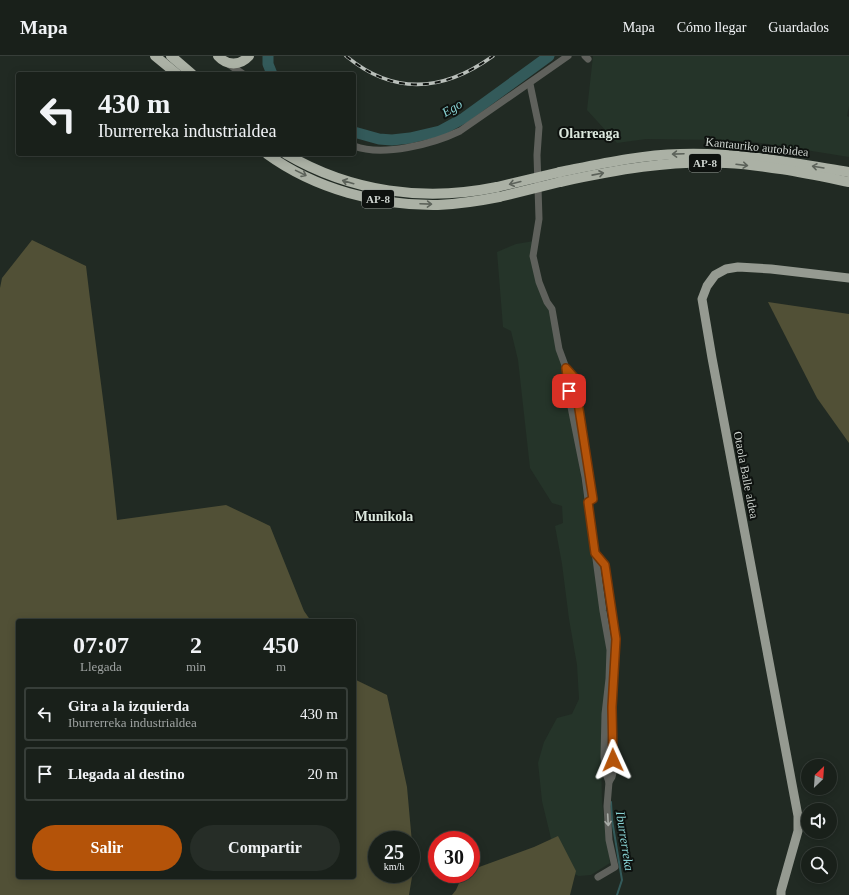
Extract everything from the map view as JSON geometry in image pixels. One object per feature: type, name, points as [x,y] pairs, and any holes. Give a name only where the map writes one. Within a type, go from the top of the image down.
[{"type":"highway","points":[[155,56],[175,72]]},
{"type":"highway","points":[[171,56],[190,72]]},
{"type":"highway","points":[[218,56],[227,63],[238,63],[248,58]]},
{"type":"highway","name":"Kantauriko autobidea","points":[[498,192],[641,157],[698,154],[761,158],[849,172]]},
{"type":"highway","name":"AP-8","points":[[270,156],[316,181],[341,190],[372,198],[406,204],[438,205],[462,203],[498,192]]},
{"type":"highway","name":"AP-8","points":[[290,156],[325,174],[375,189],[409,194],[439,195],[472,192],[498,192]]},
{"type":"highway","name":"Kantauriko autobidea","points":[[560,177],[645,166],[726,163],[849,182]]},
{"type":"main road","name":"Otaola Balle aldea","points":[[781,895],[798,831],[798,816],[710,351],[702,299],[707,286],[715,275],[726,269],[732,268],[771,269],[849,278]]},
{"type":"street","points":[[356,147],[361,149],[381,150],[411,147],[439,140],[460,131],[530,84],[568,56]]},
{"type":"street","points":[[247,72],[248,58]]},
{"type":"street","points":[[227,63],[240,72]]},
{"type":"street","points":[[530,84],[539,127],[537,155],[539,219],[533,256],[539,282],[547,302],[552,309],[559,349],[566,368],[574,377],[593,499],[588,502],[610,650],[604,728],[604,756],[606,774],[609,782],[607,806],[609,840],[615,867],[598,877]]},
{"type":"shaded area","points":[[593,56],[849,56],[849,106],[847,116],[849,117],[849,157],[755,142],[725,140],[646,139],[617,143],[587,110]]},
{"type":"shaded area","points":[[32,240],[86,266],[117,520],[226,505],[270,526],[304,611],[310,619],[16,619],[16,879],[356,879],[356,680],[387,695],[407,787],[411,831],[368,831],[368,883],[411,883],[409,895],[0,895],[0,288],[2,278]]},
{"type":"shaded area","name":"Iburrerreka","points":[[534,241],[532,256],[552,309],[569,403],[609,650],[601,756],[602,803],[610,863],[591,875],[579,876],[558,868],[542,801],[538,763],[544,742],[557,718],[572,714],[579,699],[577,665],[555,526],[563,523],[562,506],[552,503],[530,468],[518,360],[511,331],[503,327],[497,252],[516,244]]},
{"type":"shaded area","points":[[768,302],[849,314],[849,443],[817,398]]},
{"type":"shaded area","points":[[558,836],[576,871],[570,895],[452,895],[459,883],[480,883],[480,867],[534,847]]},
{"type":"waterway","name":"Ego","points":[[268,56],[268,64],[271,72]]},
{"type":"waterway","name":"Ego","points":[[356,133],[379,139],[392,140],[410,138],[440,131],[464,118],[549,56]]},
{"type":"waterway","name":"Iburrerreka","points":[[611,802],[612,820],[622,880],[617,895]]},
{"type":"railway","points":[[346,56],[364,69],[382,78],[400,83],[419,84],[437,82],[456,77],[493,56]]},
{"type":"district","name":"Olarreaga","points":[[589,133]]},
{"type":"district","name":"Munikola","points":[[384,516]]},
{"type":"route","points":[[569,391],[566,368],[574,377],[593,499],[588,502],[595,553],[605,565],[616,639],[612,707],[613,760]]}]
